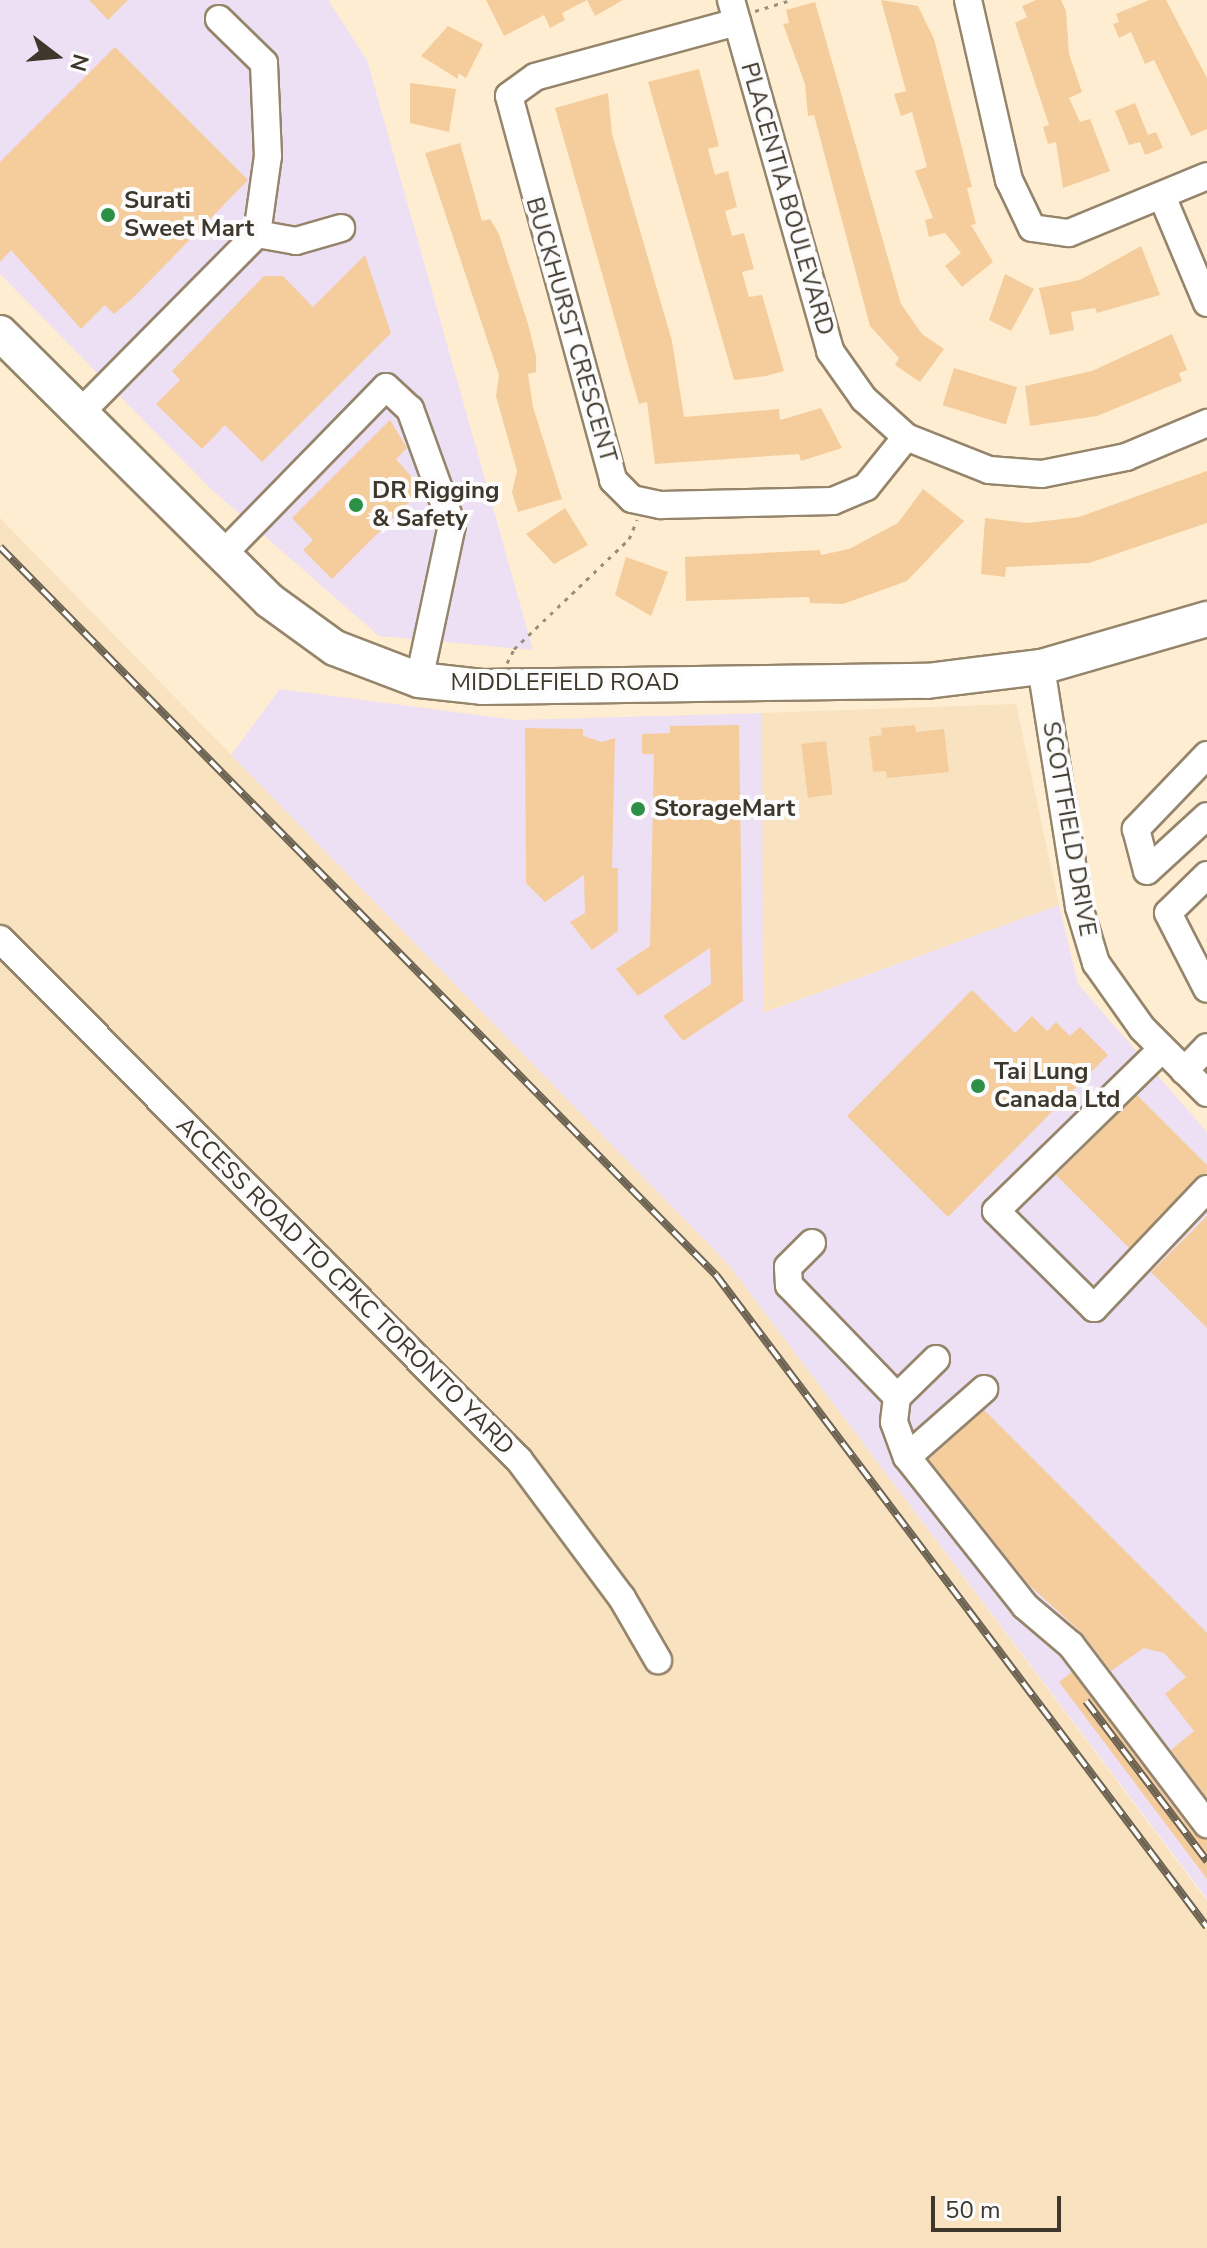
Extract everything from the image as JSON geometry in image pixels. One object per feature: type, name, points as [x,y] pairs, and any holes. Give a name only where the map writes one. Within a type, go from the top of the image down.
[{"type":"main road","name":"MIDDLEFIELD ROAD","points":[[0,333],[223,554],[313,634],[419,680],[482,687],[927,681],[1041,667],[1207,619]]},
{"type":"street","points":[[968,0],[1024,220],[1042,231],[1069,233],[1207,176]]},
{"type":"street","name":"PLACENTIA BOULEVARD","points":[[734,11],[830,351],[864,399],[906,437],[989,470],[1042,474],[1126,457],[1207,423]]},
{"type":"street","name":"BUCKHURST CRESCENT","points":[[734,11],[535,77],[509,96],[613,480],[632,499],[661,505],[833,501],[866,487],[906,437]]},
{"type":"street","points":[[80,413],[257,234],[268,156],[264,63],[219,19]]},
{"type":"street","points":[[1162,196],[1207,303]]},
{"type":"street","points":[[257,234],[296,241],[341,228]]},
{"type":"street","points":[[223,554],[386,387],[410,409],[452,525],[419,680]]},
{"type":"street","name":"SCOTTFIELD DRIVE","points":[[1041,667],[1086,936],[1109,986],[1162,1049],[1207,1093]]},
{"type":"street","points":[[1207,755],[1136,829],[1147,871],[1207,989]]},
{"type":"street","points":[[1147,871],[1207,816]]},
{"type":"street","points":[[1168,913],[1207,875]]},
{"type":"street","name":"ACCESS ROAD TO CPKC TORONTO YARD","points":[[0,939],[519,1460],[622,1598],[658,1660]]},
{"type":"street","points":[[1184,1071],[1207,1047]]},
{"type":"street","points":[[1162,1049],[996,1211],[1094,1308],[1207,1189]]},
{"type":"street","points":[[812,1243],[788,1267],[789,1285],[897,1397]]},
{"type":"street","points":[[936,1359],[897,1397],[894,1422],[907,1457],[1025,1606],[1071,1645],[1207,1824]]},
{"type":"street","points":[[907,1457],[984,1389]]},
{"type":"path","points":[[734,11],[790,0]]},
{"type":"path","points":[[507,657],[633,530]]},
{"type":"shaded area","points":[[0,0],[328,0],[367,60],[533,650],[379,636],[211,489],[0,274]]},
{"type":"shaded area","points":[[0,518],[728,1264],[1207,1901],[1207,2248],[0,2248]]},
{"type":"shaded area","points":[[280,689],[516,720],[762,713],[763,1013],[1059,905],[1078,984],[1207,1132],[1207,1899],[728,1264],[231,755]]},
{"type":"shaded area","points":[[1016,704],[1059,905],[762,1013],[762,713]]},
{"type":"building","points":[[89,0],[128,0],[108,20]]},
{"type":"building","points":[[486,0],[587,0],[562,13],[565,20],[550,28],[544,15],[504,36]]},
{"type":"building","points":[[587,0],[623,0],[595,16]]},
{"type":"building","points":[[881,0],[918,6],[934,39],[972,187],[967,188],[976,224],[971,225],[993,262],[962,287],[945,266],[961,253],[945,233],[929,237],[925,220],[933,218],[915,171],[927,167],[912,112],[901,116],[894,94],[906,91]]},
{"type":"building","points":[[1036,0],[1061,0],[1066,11],[1069,54],[1082,92],[1069,98],[1080,122],[1090,119],[1110,171],[1063,188],[1056,142],[1048,144],[1043,127],[1049,125],[1015,23],[1027,17],[1022,6]]},
{"type":"building","points":[[1149,0],[1166,0],[1207,78],[1207,129],[1191,136],[1154,60],[1145,64],[1131,32],[1119,38],[1113,24],[1119,22],[1116,14]]},
{"type":"building","points":[[815,2],[901,304],[922,334],[944,349],[920,382],[895,365],[899,358],[870,326],[814,115],[808,116],[805,84],[783,24],[789,23],[786,10]]},
{"type":"building","points":[[448,26],[483,44],[466,78],[458,73],[458,79],[421,56]]},
{"type":"building","name":"Surati Sweet Mart","points":[[115,47],[248,180],[134,297],[114,314],[105,305],[81,329],[11,250],[0,262],[0,162]]},
{"type":"building","points":[[699,69],[719,146],[708,149],[715,175],[728,171],[737,207],[725,211],[732,236],[744,233],[754,269],[742,272],[749,297],[762,295],[784,371],[766,376],[734,380],[648,82]]},
{"type":"building","points":[[410,83],[456,89],[449,132],[410,123]]},
{"type":"building","points":[[608,93],[612,134],[672,341],[684,417],[779,409],[780,420],[821,408],[842,448],[801,461],[799,454],[655,464],[647,402],[639,404],[555,108]]},
{"type":"building","points":[[1135,103],[1148,135],[1156,132],[1163,148],[1145,155],[1140,142],[1129,145],[1115,111]]},
{"type":"building","points":[[460,143],[482,221],[490,219],[499,234],[528,324],[536,356],[536,372],[528,374],[533,407],[562,499],[518,512],[512,492],[517,471],[496,396],[499,375],[425,153]]},
{"type":"building","points":[[1141,246],[1160,295],[1097,313],[1095,308],[1071,312],[1074,330],[1050,335],[1039,288],[1080,280]]},
{"type":"building","points":[[365,255],[391,333],[262,462],[225,425],[202,449],[156,404],[180,380],[172,371],[264,276],[283,276],[313,307]]},
{"type":"building","points":[[1005,274],[1034,289],[1011,331],[989,320]]},
{"type":"building","points":[[1172,334],[1187,370],[1179,373],[1182,381],[1097,416],[1030,426],[1025,386],[1092,371]]},
{"type":"building","points":[[954,368],[1017,387],[1006,425],[943,405]]},
{"type":"building","name":"DR Rigging & Safety","points":[[390,420],[407,448],[396,459],[422,489],[332,579],[303,550],[313,540],[292,518]]},
{"type":"building","points":[[1207,471],[1207,523],[1089,563],[1006,567],[1005,577],[981,574],[985,518],[1027,523],[1079,517]]},
{"type":"building","points":[[923,489],[964,521],[907,581],[843,604],[810,603],[809,597],[686,601],[685,557],[820,550],[821,555],[849,549],[898,523]]},
{"type":"building","points":[[565,508],[588,545],[554,564],[526,534]]},
{"type":"building","points":[[626,557],[668,572],[651,616],[615,595]]},
{"type":"building","points":[[739,725],[743,1001],[683,1041],[663,1016],[711,984],[710,948],[638,996],[616,969],[650,946],[654,754],[642,754],[642,734],[670,733],[670,726]]},
{"type":"building","points":[[915,725],[916,732],[944,729],[949,772],[887,778],[886,771],[873,772],[869,737],[882,735],[881,728]]},
{"type":"building","points":[[525,728],[583,729],[583,736],[602,742],[615,738],[612,868],[618,868],[618,931],[592,950],[570,922],[585,913],[584,875],[545,902],[526,883]]},
{"type":"building","points":[[826,741],[833,795],[808,798],[801,744]]},
{"type":"building","name":"Tai Lung Canada Ltd","points":[[972,990],[1015,1033],[1032,1016],[1047,1031],[1056,1022],[1070,1036],[1080,1027],[1108,1055],[948,1217],[847,1116]]},
{"type":"building","points":[[1137,1095],[1207,1165],[1207,1173],[1129,1248],[1056,1175]]},
{"type":"building","points":[[1207,1216],[1207,1328],[1151,1272]]},
{"type":"building","points":[[984,1410],[1207,1633],[1207,1798],[1171,1750],[1194,1731],[1165,1694],[1186,1677],[1164,1653],[1144,1648],[1111,1671],[1082,1633],[1029,1585],[929,1459]]},
{"type":"building","points":[[1072,1672],[1194,1834],[1207,1840],[1207,1879],[1059,1682]]},
{"type":"railway","points":[[0,547],[716,1275],[1207,1927]]},
{"type":"railway","points":[[1086,1701],[1207,1861]]},
{"type":"place","name":"Surati Sweet Mart","points":[[108,215]]},
{"type":"place","name":"DR Rigging & Safety","points":[[356,505]]},
{"type":"place","name":"StorageMart","points":[[638,809]]},
{"type":"place","name":"Tai Lung Canada Ltd","points":[[978,1086]]}]
